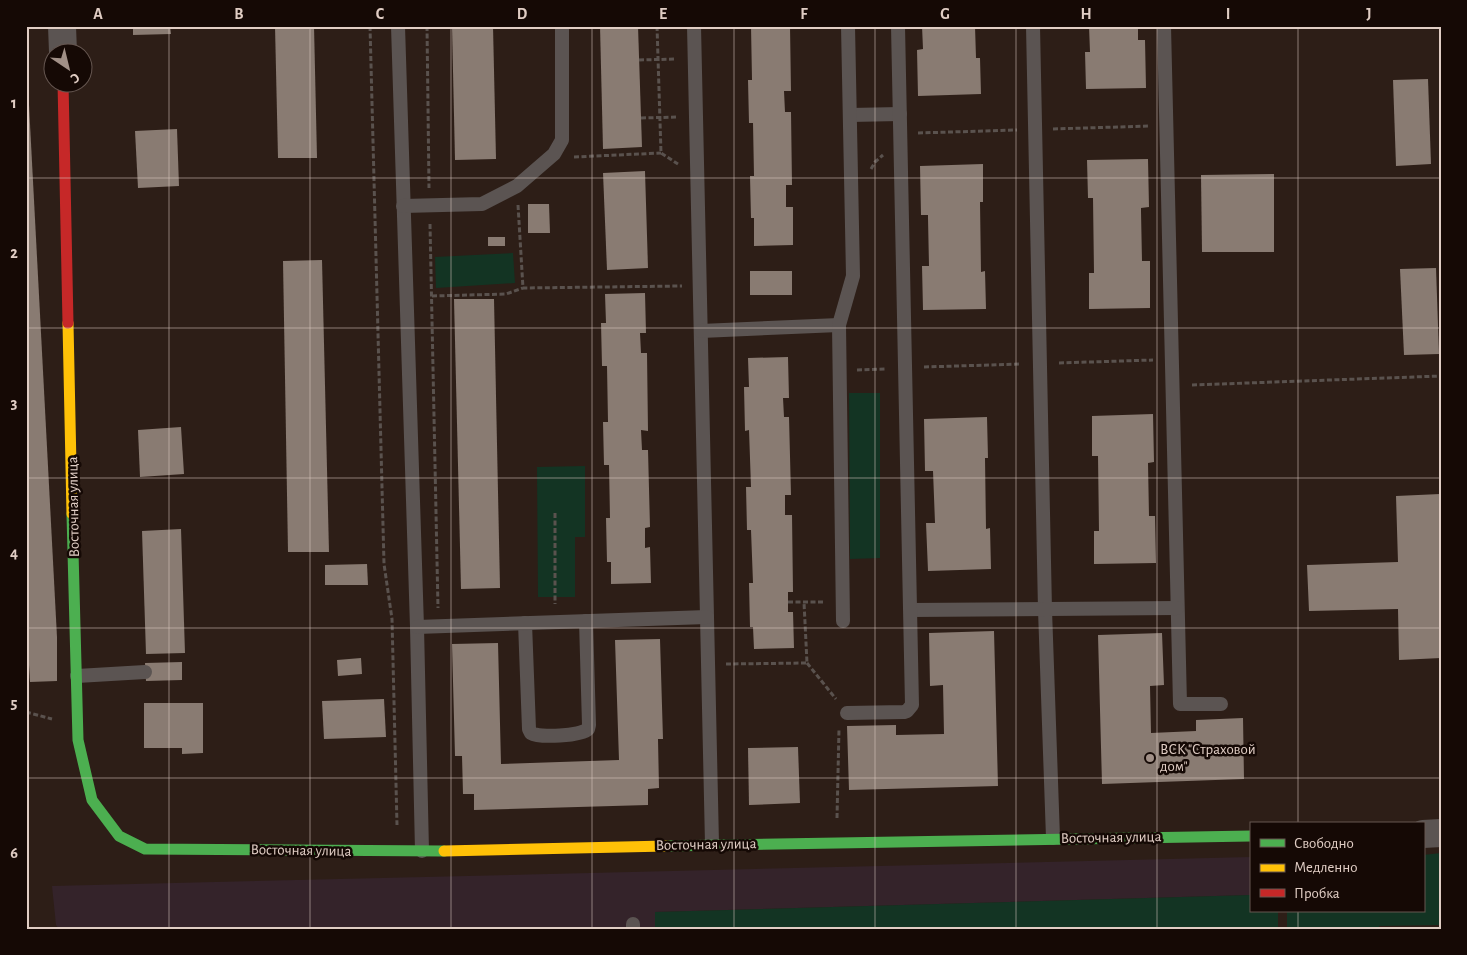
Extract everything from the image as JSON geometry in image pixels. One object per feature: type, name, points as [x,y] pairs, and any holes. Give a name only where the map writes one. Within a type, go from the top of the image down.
[{"type":"street","points":[[62,26],[63,42]]},
{"type":"street","name":"Восточная улица","points":[[63,92],[78,740],[92,800],[118,836],[145,849],[398,851],[1250,836]]},
{"type":"street","points":[[1424,834],[1441,833]]},
{"type":"lane","points":[[398,26],[418,627],[422,851]]},
{"type":"lane","points":[[403,206],[482,204],[517,186],[554,154],[562,140],[562,26]]},
{"type":"lane","points":[[694,26],[712,844]]},
{"type":"lane","points":[[843,621],[840,325],[853,276],[848,26]]},
{"type":"lane","points":[[847,713],[904,712],[908,711],[912,705],[898,26]]},
{"type":"lane","points":[[1033,26],[1045,610],[1053,838]]},
{"type":"lane","points":[[1164,26],[1180,704],[1221,704]]},
{"type":"lane","points":[[850,115],[900,114]]},
{"type":"lane","points":[[701,331],[840,325]]},
{"type":"lane","points":[[911,610],[1177,608]]},
{"type":"lane","points":[[418,627],[707,618]]},
{"type":"lane","points":[[525,623],[529,729],[531,733],[537,736],[580,734],[588,729],[586,621]]},
{"type":"lane","points":[[77,676],[145,672]]},
{"type":"path","points":[[370,26],[384,564],[392,619],[398,851]]},
{"type":"path","points":[[427,26],[438,615]]},
{"type":"path","points":[[657,26],[661,153]]},
{"type":"path","points":[[639,60],[694,59]]},
{"type":"path","points":[[641,118],[696,117]]},
{"type":"path","points":[[851,196],[867,184],[875,162],[881,156],[900,149]]},
{"type":"path","points":[[554,154],[568,157],[661,153],[698,176]]},
{"type":"path","points":[[517,186],[523,288]]},
{"type":"path","points":[[432,296],[506,294],[523,288],[700,286]]},
{"type":"path","points":[[840,370],[1171,359]]},
{"type":"path","points":[[1172,385],[1441,376]]},
{"type":"path","points":[[555,513],[555,622]]},
{"type":"path","points":[[788,602],[843,602]]},
{"type":"path","points":[[804,602],[807,663],[847,713],[841,719],[838,726],[837,842]]},
{"type":"path","points":[[708,664],[807,663]]},
{"type":"shaded area","points":[[1250,857],[1250,895],[655,912],[655,929],[59,929],[56,925],[52,886]]},
{"type":"green space","points":[[513,253],[515,283],[436,288],[435,257]]},
{"type":"green space","points":[[849,393],[880,393],[880,558],[850,559]]},
{"type":"green space","points":[[585,466],[585,537],[575,537],[575,597],[538,597],[537,467]]},
{"type":"green space","points":[[1441,853],[1441,925],[1379,926],[1379,929],[1287,929],[1287,912],[1424,912],[1424,855]]},
{"type":"green space","points":[[1250,895],[1250,912],[1278,912],[1278,929],[655,929],[655,912]]},
{"type":"building","points":[[133,26],[170,26],[171,34],[133,35]]},
{"type":"building","points":[[275,26],[314,26],[317,158],[278,158]]},
{"type":"building","points":[[452,26],[493,26],[496,159],[455,160]]},
{"type":"building","points":[[600,26],[638,26],[642,147],[603,149]]},
{"type":"building","points":[[751,26],[790,26],[791,91],[784,91],[785,112],[791,112],[792,185],[786,185],[786,207],[793,207],[793,245],[754,246],[754,218],[751,218],[750,176],[754,176],[753,123],[749,123],[748,80],[752,80]]},
{"type":"building","points":[[922,26],[975,26],[976,58],[980,58],[981,94],[918,96],[917,50],[923,49]]},
{"type":"building","points":[[1089,26],[1138,26],[1138,40],[1145,40],[1146,88],[1086,89],[1085,52],[1090,52]]},
{"type":"building","points":[[1428,79],[1431,164],[1396,166],[1393,80]]},
{"type":"building","points":[[26,86],[28,86],[57,637],[57,681],[30,682],[26,612]]},
{"type":"building","points":[[177,129],[179,186],[138,188],[135,131]]},
{"type":"building","points":[[1148,159],[1149,207],[1141,208],[1141,211],[1142,261],[1150,261],[1150,308],[1089,309],[1089,273],[1094,273],[1093,198],[1088,198],[1087,160]]},
{"type":"building","points":[[983,164],[983,202],[980,202],[981,272],[985,271],[986,309],[923,310],[922,266],[929,266],[928,215],[921,215],[920,166]]},
{"type":"building","points":[[645,171],[648,268],[607,270],[603,173]]},
{"type":"building","points":[[1274,174],[1274,252],[1202,252],[1201,175]]},
{"type":"building","points":[[528,204],[549,204],[550,233],[528,233]]},
{"type":"building","points":[[488,237],[505,237],[505,246],[488,246]]},
{"type":"building","points":[[322,260],[329,552],[288,552],[283,261]]},
{"type":"building","points":[[1436,268],[1439,354],[1404,355],[1400,269]]},
{"type":"building","points":[[750,271],[792,271],[792,295],[750,295]]},
{"type":"building","points":[[645,293],[646,333],[640,333],[641,353],[647,353],[648,431],[641,430],[642,450],[648,450],[650,527],[645,528],[645,548],[650,547],[651,583],[611,584],[611,562],[607,562],[606,518],[610,518],[609,465],[604,465],[603,422],[608,422],[607,366],[602,366],[601,323],[606,323],[605,294]]},
{"type":"building","points":[[454,299],[494,299],[500,588],[461,589]]},
{"type":"building","points":[[788,357],[789,398],[783,398],[784,417],[789,417],[791,495],[785,495],[785,515],[792,515],[793,592],[788,592],[788,612],[793,612],[794,648],[754,649],[753,627],[750,627],[749,583],[753,583],[751,530],[747,530],[746,487],[751,487],[749,430],[745,431],[744,387],[749,387],[748,358]]},
{"type":"building","points":[[1153,414],[1154,462],[1148,463],[1149,516],[1155,516],[1156,563],[1094,564],[1094,531],[1099,531],[1098,456],[1092,456],[1092,416]]},
{"type":"building","points":[[987,417],[988,458],[985,458],[986,529],[990,528],[991,569],[928,571],[926,523],[935,523],[933,471],[925,471],[924,419]]},
{"type":"building","points":[[181,427],[184,474],[140,477],[138,430]]},
{"type":"building","points":[[1440,494],[1441,658],[1399,660],[1398,609],[1309,611],[1307,565],[1398,562],[1396,496]]},
{"type":"building","points":[[181,529],[185,653],[146,654],[142,531]]},
{"type":"building","points":[[367,564],[368,585],[325,585],[325,565]]},
{"type":"building","points":[[994,631],[998,786],[849,790],[847,726],[896,725],[896,735],[944,734],[943,685],[930,686],[929,633]]},
{"type":"building","points":[[1162,633],[1164,685],[1150,686],[1151,733],[1196,731],[1196,720],[1243,718],[1244,779],[1102,784],[1098,635]]},
{"type":"building","points":[[660,639],[663,739],[658,739],[659,788],[648,789],[648,805],[474,810],[474,794],[463,794],[462,756],[455,756],[452,644],[498,643],[501,764],[619,760],[615,640]]},
{"type":"building","points":[[361,658],[362,674],[338,676],[337,660]]},
{"type":"building","points":[[182,662],[182,680],[146,681],[145,663]]},
{"type":"building","points":[[384,699],[386,737],[324,739],[322,701]]},
{"type":"building","points":[[144,703],[203,703],[203,753],[182,754],[182,748],[144,748]]},
{"type":"building","points":[[798,747],[800,803],[749,805],[748,748]]},
{"type":"traffic: fast","points":[[72,514],[78,740],[92,800],[119,836],[145,849],[444,851]]},
{"type":"traffic: fast","points":[[667,846],[1250,836]]},
{"type":"traffic: slow","points":[[68,323],[72,514]]},
{"type":"traffic: slow","points":[[444,851],[667,846]]},
{"type":"traffic: jam","points":[[63,92],[68,323]]},
{"type":"place","name":"ВСК \"Страховой дом\"","points":[[1150,758]]}]
